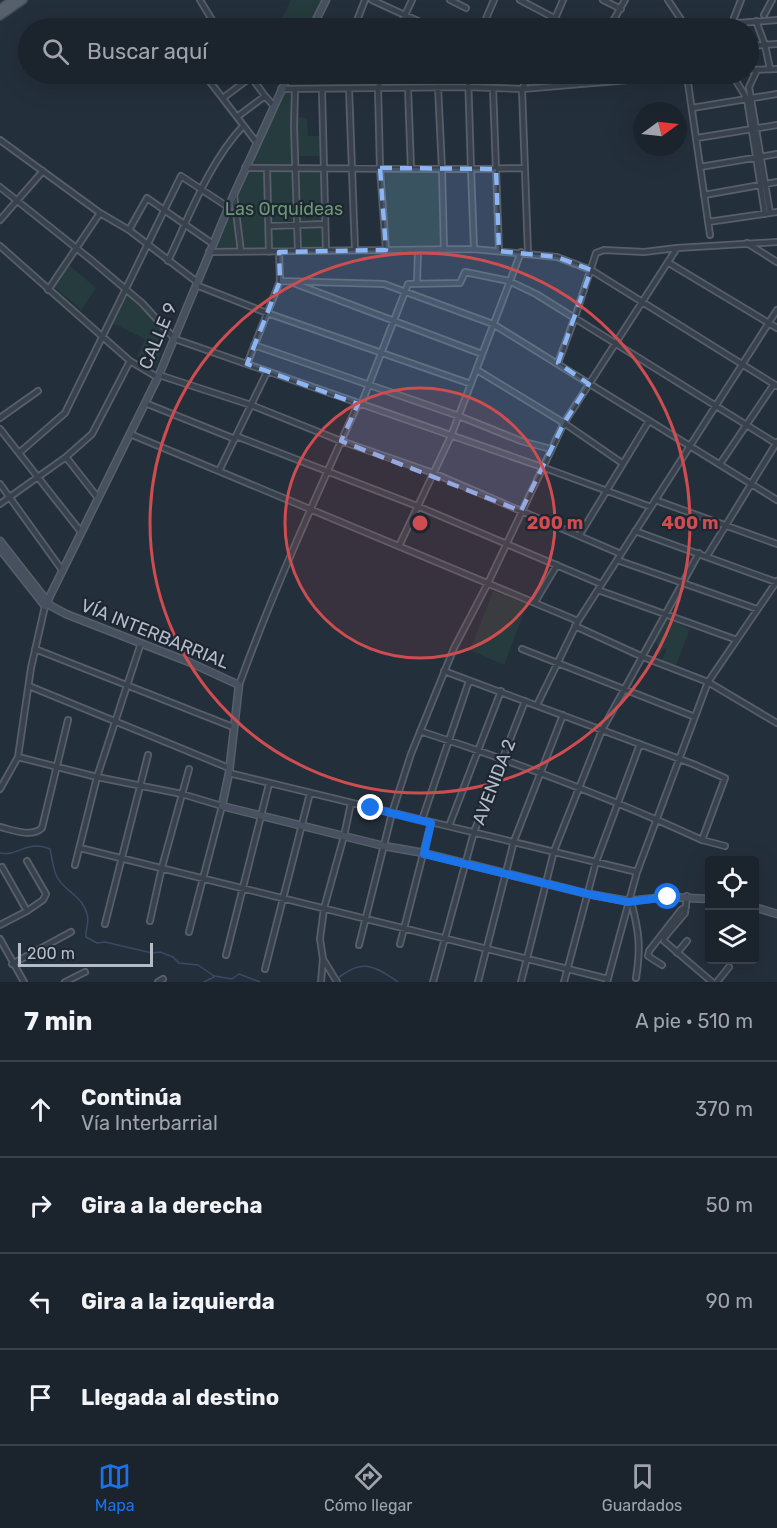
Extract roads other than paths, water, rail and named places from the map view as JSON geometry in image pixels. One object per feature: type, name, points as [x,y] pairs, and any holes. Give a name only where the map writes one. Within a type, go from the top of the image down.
[{"type":"main road","points":[[0,9],[12,0]]},
{"type":"main road","points":[[0,16],[23,0]]},
{"type":"main road","points":[[317,18],[326,0]]},
{"type":"main road","name":"CALLE 9","points":[[48,604],[62,570],[175,339],[228,207],[284,84]]},
{"type":"main road","name":"VÍA INTERBARRIAL","points":[[0,541],[48,604],[66,614],[239,685],[229,771],[222,806]]},
{"type":"main road","name":"VÍA INTERBARRIAL","points":[[0,549],[17,566]]},
{"type":"main road","points":[[222,806],[588,894],[630,901],[687,897],[705,899]]},
{"type":"main road","points":[[759,909],[777,914]]},
{"type":"street","points":[[200,0],[210,18]]},
{"type":"street","points":[[358,18],[365,0]]},
{"type":"street","points":[[372,0],[410,18]]},
{"type":"street","points":[[405,16],[412,0]]},
{"type":"street","points":[[450,0],[466,8]]},
{"type":"street","points":[[486,18],[494,0]]},
{"type":"street","points":[[520,0],[554,18]]},
{"type":"street","points":[[556,18],[564,0]]},
{"type":"street","points":[[603,0],[621,9]]},
{"type":"street","points":[[615,18],[625,0]]},
{"type":"street","points":[[668,0],[680,18]]},
{"type":"street","points":[[734,18],[741,0]]},
{"type":"street","points":[[764,15],[772,0]]},
{"type":"street","points":[[759,21],[777,20]]},
{"type":"street","points":[[759,29],[770,69]]},
{"type":"street","points":[[759,45],[777,44]]},
{"type":"street","points":[[759,70],[777,69]]},
{"type":"street","points":[[212,84],[257,143]]},
{"type":"street","points":[[223,98],[239,84]]},
{"type":"street","points":[[256,84],[273,105]]},
{"type":"street","points":[[379,84],[380,168],[386,250]]},
{"type":"street","points":[[467,84],[474,249]]},
{"type":"street","points":[[525,84],[522,89],[528,253]]},
{"type":"street","points":[[281,89],[438,87],[522,89],[570,84]]},
{"type":"street","points":[[688,84],[710,235]]},
{"type":"street","points":[[739,84],[749,99]]},
{"type":"street","points":[[750,84],[749,99],[768,213]]},
{"type":"street","points":[[438,87],[444,250]]},
{"type":"street","points":[[408,88],[411,169]]},
{"type":"street","points":[[493,88],[499,251]]},
{"type":"street","points":[[295,89],[298,252]]},
{"type":"street","points":[[349,89],[355,250]]},
{"type":"street","points":[[322,90],[326,250]]},
{"type":"street","points":[[692,108],[777,94]]},
{"type":"street","points":[[237,117],[265,96]]},
{"type":"street","points":[[697,138],[777,125]]},
{"type":"street","points":[[168,261],[200,190],[231,139],[243,126]]},
{"type":"street","points":[[0,140],[100,213],[129,231],[196,283],[267,313],[471,384]]},
{"type":"street","points":[[700,167],[777,154]]},
{"type":"street","points":[[245,168],[295,170],[525,168]]},
{"type":"street","points":[[267,169],[269,252]]},
{"type":"street","points":[[0,220],[43,171]]},
{"type":"street","points":[[19,453],[65,413],[181,176],[228,207]]},
{"type":"street","points":[[704,195],[777,182]]},
{"type":"street","points":[[0,188],[126,289],[175,339],[651,507]]},
{"type":"street","points":[[234,194],[241,252]]},
{"type":"street","points":[[129,231],[147,198],[213,244]]},
{"type":"street","points":[[708,222],[777,212]]},
{"type":"street","points":[[48,290],[100,213]]},
{"type":"street","points":[[269,225],[325,224]]},
{"type":"street","points":[[747,243],[777,262]]},
{"type":"street","points":[[558,363],[576,317],[596,253],[777,243]]},
{"type":"street","points":[[0,246],[130,361],[158,376],[252,405],[341,441],[434,473],[621,554]]},
{"type":"street","points":[[359,945],[392,813],[420,731],[444,671],[564,423],[677,248]]},
{"type":"street","points":[[209,252],[474,249],[557,257],[591,270],[775,385],[720,464]]},
{"type":"street","points":[[417,284],[418,250]]},
{"type":"street","points":[[247,364],[280,281],[279,252]]},
{"type":"street","points":[[399,546],[451,436],[521,252]]},
{"type":"street","points":[[669,263],[777,328]]},
{"type":"street","points":[[239,685],[310,510],[369,386],[408,284],[460,283],[465,272],[509,281],[576,317],[777,443],[706,556]]},
{"type":"street","points":[[280,281],[384,284],[493,324],[777,500]]},
{"type":"street","points":[[293,283],[482,354]]},
{"type":"street","points":[[537,705],[578,621],[777,310]]},
{"type":"street","points":[[254,345],[459,416],[521,441],[551,449]]},
{"type":"street","points":[[0,504],[66,457],[92,434],[130,361]]},
{"type":"street","points":[[477,370],[564,423],[622,463]]},
{"type":"street","points":[[219,471],[267,372]]},
{"type":"street","points":[[0,418],[38,391]]},
{"type":"street","points":[[145,403],[417,506],[601,584]]},
{"type":"street","points":[[579,536],[649,421]]},
{"type":"street","points":[[0,429],[81,532]]},
{"type":"street","points":[[130,434],[578,621]]},
{"type":"street","points":[[66,457],[98,498]]},
{"type":"street","points":[[0,484],[62,570]]},
{"type":"street","points":[[655,500],[777,544]]},
{"type":"street","points":[[80,848],[445,937],[607,980],[637,872],[708,682],[776,581],[635,531]]},
{"type":"street","points":[[521,982],[554,851],[602,729],[699,553]]},
{"type":"street","points":[[617,560],[757,609]]},
{"type":"street","points":[[535,602],[557,565]]},
{"type":"street","points":[[598,590],[737,640]]},
{"type":"street","points":[[0,789],[18,757],[35,649],[48,604]]},
{"type":"street","points":[[575,626],[643,657],[708,682],[777,723]]},
{"type":"street","points":[[75,865],[97,777],[141,643]]},
{"type":"street","points":[[35,649],[233,727]]},
{"type":"street","points":[[522,649],[695,717]]},
{"type":"street","points":[[444,671],[563,714],[725,778],[702,840]]},
{"type":"street","points":[[422,820],[470,681]]},
{"type":"street","points":[[29,686],[229,771],[269,784],[637,872]]},
{"type":"street","points":[[449,826],[501,692]]},
{"type":"street","name":"AVENIDA 2","points":[[433,982],[474,832],[525,700]]},
{"type":"street","points":[[478,982],[514,841],[563,714]]},
{"type":"street","points":[[0,827],[31,834],[42,828],[68,720]]},
{"type":"street","points":[[420,731],[578,788],[657,819],[702,840],[725,846]]},
{"type":"street","points":[[564,982],[596,862],[640,744]]},
{"type":"street","points":[[105,924],[148,755]]},
{"type":"street","points":[[18,757],[97,777],[182,794],[222,806],[189,932]]},
{"type":"street","points":[[150,921],[189,769]]},
{"type":"street","points":[[226,955],[269,784]]},
{"type":"street","points":[[266,969],[310,793]]},
{"type":"street","points":[[321,982],[323,959],[320,939],[324,908],[351,803]]},
{"type":"street","points":[[400,944],[431,823]]},
{"type":"street","points":[[0,925],[44,900],[46,894],[27,861]]},
{"type":"street","points":[[2,867],[27,911]]},
{"type":"street","points":[[687,897],[684,915],[664,940],[712,982]]},
{"type":"street","points":[[630,901],[639,931],[636,978]]},
{"type":"street","points":[[662,965],[648,956],[649,951],[681,910],[686,907]]},
{"type":"street","points":[[12,964],[71,932]]},
{"type":"street","points":[[0,939],[24,982]]},
{"type":"street","points":[[677,953],[687,942]]},
{"type":"street","points":[[323,959],[337,982]]},
{"type":"street","points":[[717,982],[729,967]]},
{"type":"street","points":[[65,982],[85,972]]},
{"type":"waterway","points":[[0,853],[12,853],[35,846],[50,849],[57,877],[85,908],[88,920],[86,937],[97,943],[105,942],[152,953],[160,952],[173,957],[179,963],[198,965],[214,976],[232,979],[239,974],[260,982]]},
{"type":"waterway","points":[[333,982],[350,970],[365,966],[380,970],[398,982]]},
{"type":"waterway","points":[[204,982],[214,977]]},
{"type":"park label","name":"Las Orquideas","points":[[284,209]]}]
